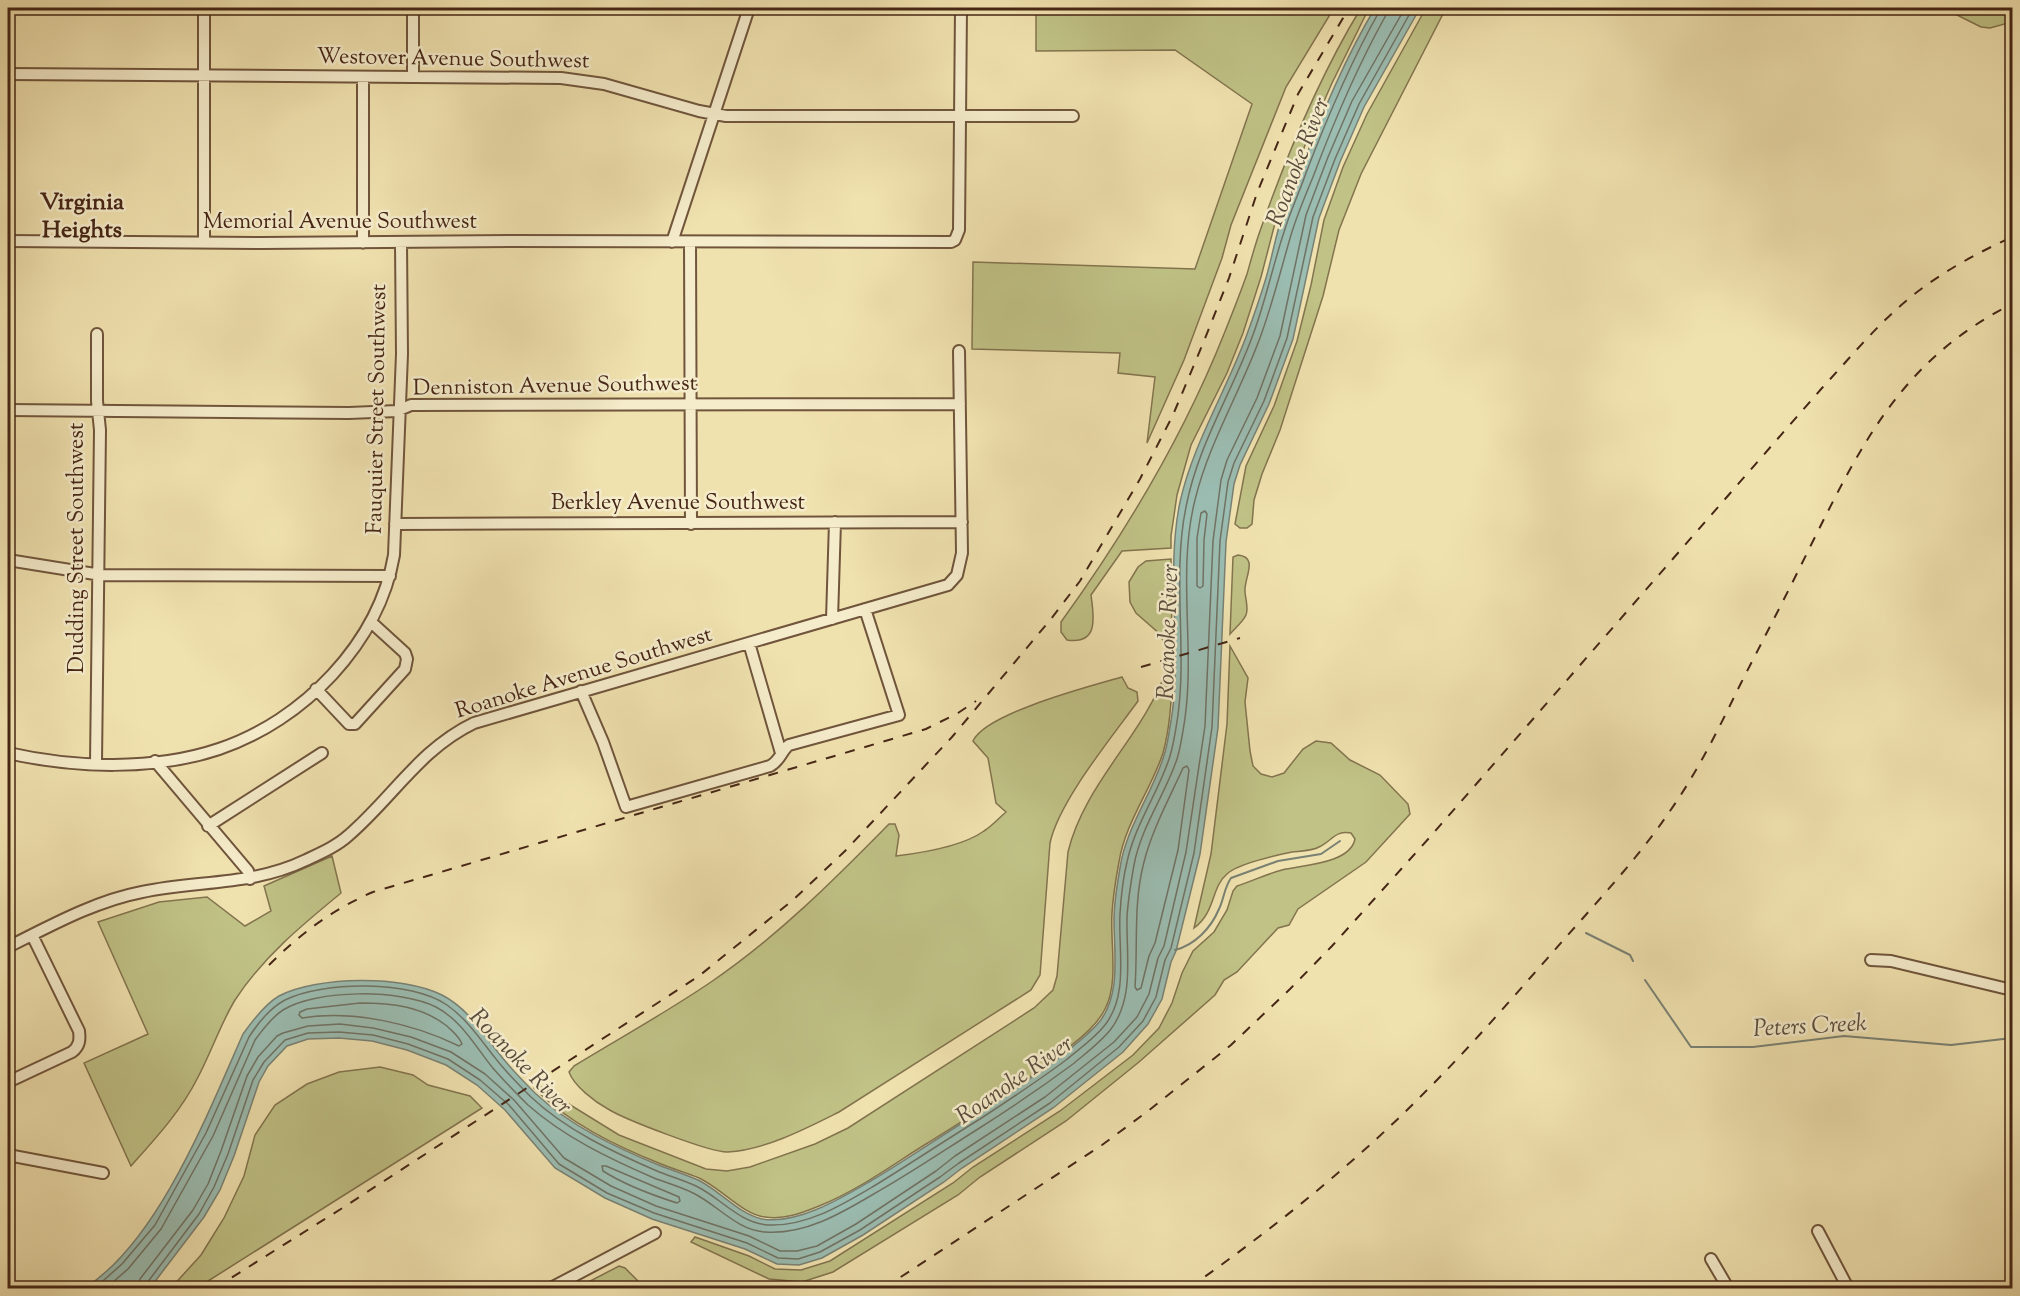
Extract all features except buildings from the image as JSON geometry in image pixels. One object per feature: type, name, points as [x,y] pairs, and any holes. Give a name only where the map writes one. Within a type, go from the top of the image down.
[{"type":"street","points":[[204,8],[204,242]]},
{"type":"street","points":[[413,8],[413,77]]},
{"type":"street","points":[[672,242],[749,8]]},
{"type":"street","points":[[691,524],[690,242],[951,242],[955,240],[959,230],[961,8]]},
{"type":"street","name":"Westover Avenue Southwest","points":[[8,74],[573,80],[604,84],[715,115],[1073,116]]},
{"type":"street","points":[[363,77],[363,243]]},
{"type":"street","name":"Memorial Avenue Southwest","points":[[8,241],[690,242]]},
{"type":"street","name":"Fauquier Street Southwest","points":[[8,753],[38,759],[96,763],[155,762],[202,754],[240,741],[284,715],[316,689],[348,657],[371,622],[385,592],[394,555],[402,354],[401,243]]},
{"type":"street","name":"Dudding Street Southwest","points":[[96,763],[100,442],[98,334]]},
{"type":"street","name":"Roanoke Avenue Southwest","points":[[8,947],[99,905],[140,892],[250,879],[304,862],[338,844],[364,821],[437,745],[474,723],[943,588],[953,581],[960,568],[962,522],[958,351]]},
{"type":"street","name":"Denniston Avenue Southwest","points":[[8,410],[349,413],[399,410],[411,405],[960,404]]},
{"type":"street","points":[[832,619],[835,522]]},
{"type":"street","name":"Berkley Avenue Southwest","points":[[395,524],[962,522]]},
{"type":"street","points":[[8,560],[98,574],[390,576]]},
{"type":"street","points":[[581,691],[595,722],[626,807],[770,766],[789,745],[899,715],[865,609]]},
{"type":"street","points":[[316,689],[349,724],[355,724],[405,669],[407,659],[405,653],[371,622]]},
{"type":"street","points":[[749,643],[781,753]]},
{"type":"street","points":[[208,826],[322,753]]},
{"type":"street","points":[[155,762],[248,871],[250,879]]},
{"type":"street","points":[[8,1082],[72,1052],[79,1045],[79,1031],[32,935]]},
{"type":"street","points":[[1871,960],[1891,961],[2013,990]]},
{"type":"street","points":[[8,1155],[103,1173]]},
{"type":"street","points":[[1818,1231],[1848,1288]]},
{"type":"street","points":[[550,1288],[655,1233]]},
{"type":"street","points":[[1712,1259],[1728,1288]]},
{"type":"green space","points":[[1036,8],[1334,8],[1286,87],[1231,225],[1222,258],[1184,360],[1147,443],[1155,377],[1118,373],[1120,353],[972,349],[973,262],[1195,269],[1252,104],[1175,50],[1036,51]]},
{"type":"green space","points":[[1361,8],[1369,8],[1307,140],[1274,227],[1243,333],[1227,373],[1191,445],[1177,495],[1171,548],[1122,551],[1091,595],[1093,620],[1089,634],[1085,638],[1067,640],[1061,632],[1061,622],[1108,554],[1152,483],[1208,372],[1242,289],[1281,173],[1331,61]]},
{"type":"green space","points":[[1426,8],[1446,8],[1361,174],[1339,230],[1323,296],[1280,430],[1262,474],[1254,500],[1252,524],[1247,528],[1240,528],[1235,524],[1246,466],[1274,406],[1297,341],[1324,220],[1343,167],[1367,114]]},
{"type":"green space","points":[[1943,8],[2012,8],[2012,22],[1990,28],[1981,27]]},
{"type":"green space","points":[[1238,555],[1248,560],[1249,564],[1245,586],[1247,612],[1230,634],[1233,557]]},
{"type":"green space","points":[[1171,559],[1172,652],[1167,653],[1161,635],[1136,613],[1130,602],[1129,582],[1138,567],[1146,561]]},
{"type":"green space","points":[[1230,646],[1248,678],[1245,702],[1250,751],[1253,766],[1261,774],[1272,777],[1284,773],[1303,749],[1316,741],[1331,743],[1350,760],[1380,775],[1408,804],[1410,814],[1366,862],[1298,909],[1289,925],[1278,928],[1237,972],[1224,980],[1215,995],[1139,1062],[1066,1121],[980,1177],[958,1195],[833,1272],[802,1282],[769,1279],[691,1242],[695,1237],[749,1256],[775,1269],[801,1270],[830,1261],[953,1183],[973,1167],[1060,1111],[1133,1055],[1159,1028],[1193,951],[1214,932],[1237,886],[1271,873],[1324,862],[1344,854],[1351,847],[1355,839],[1351,833],[1346,832],[1316,848],[1267,858],[1232,870],[1222,879],[1206,915],[1194,928],[1211,854],[1227,724]]},
{"type":"green space","points":[[1166,671],[1172,671],[1172,692],[1163,753],[1132,820],[1122,848],[1117,874],[1112,913],[1113,975],[1109,999],[1101,1016],[1080,1038],[995,1100],[847,1193],[799,1213],[772,1218],[748,1211],[699,1178],[644,1157],[593,1132],[547,1101],[534,1088],[538,1085],[619,1135],[706,1169],[727,1171],[750,1167],[815,1144],[848,1128],[1034,1008],[1053,990],[1057,976],[1068,852],[1076,827],[1100,782],[1156,695]]},
{"type":"green space","points":[[1122,677],[1128,688],[1137,692],[1138,701],[1075,789],[1055,826],[1050,843],[1040,975],[1031,990],[839,1112],[771,1143],[742,1150],[719,1151],[649,1127],[603,1106],[575,1083],[569,1072],[574,1066],[678,1004],[735,965],[804,907],[889,824],[895,824],[899,835],[896,856],[954,845],[987,829],[1006,812],[996,803],[988,758],[973,741],[997,720],[1041,702]]},
{"type":"green space","points":[[332,856],[341,893],[284,942],[246,984],[235,1000],[191,1091],[167,1124],[131,1166],[84,1063],[148,1034],[98,922],[159,902],[207,897],[245,926],[271,911],[264,886]]},
{"type":"green space","points":[[380,1067],[413,1075],[428,1085],[470,1096],[482,1108],[197,1288],[171,1288],[201,1255],[224,1218],[244,1176],[255,1135],[275,1105],[307,1084],[339,1072]]},
{"type":"green space","points":[[619,1266],[625,1268],[645,1288],[577,1288]]},
{"type":"water","points":[[1375,8],[1420,8],[1364,107],[1340,162],[1319,218],[1293,339],[1269,404],[1240,465],[1234,484],[1226,542],[1218,728],[1200,854],[1162,999],[1148,1024],[1123,1052],[1053,1108],[944,1182],[863,1235],[822,1258],[799,1265],[777,1264],[745,1249],[652,1219],[605,1198],[555,1168],[505,1110],[477,1085],[446,1065],[407,1050],[372,1041],[339,1038],[308,1039],[287,1046],[268,1066],[259,1082],[220,1190],[204,1217],[150,1288],[85,1288],[112,1267],[136,1239],[158,1207],[179,1173],[243,1034],[269,1003],[296,989],[360,980],[406,984],[442,995],[470,1017],[520,1078],[563,1116],[628,1152],[700,1181],[738,1208],[754,1216],[775,1220],[817,1209],[845,1196],[882,1174],[1029,1079],[1091,1031],[1107,1010],[1114,986],[1114,920],[1123,853],[1160,767],[1171,721],[1175,667],[1174,556],[1180,502],[1201,439],[1246,337],[1266,278],[1281,220],[1317,128],[1344,66]]},
{"type":"waterway","name":"Peters Creek","points":[[1175,950],[1196,940],[1212,923],[1231,878],[1278,861],[1321,854],[1340,841]]},
{"type":"waterway","name":"Peters Creek","points":[[1586,933],[1630,955],[1633,961]]},
{"type":"waterway","name":"Peters Creek","points":[[1645,980],[1691,1047],[1753,1047],[1844,1036],[1951,1045],[2012,1038]]},
{"type":"railway","points":[[215,1288],[344,1207],[699,976],[793,900],[845,851],[952,737],[1080,581],[1140,479],[1173,415],[1204,341],[1229,278],[1257,193],[1298,94],[1349,8]]},
{"type":"railway","points":[[884,1288],[1102,1145],[1231,1045],[1332,946],[1873,332],[1906,301],[1944,273],[2012,237]]},
{"type":"railway","points":[[1189,1288],[1252,1242],[1374,1142],[1446,1071],[1629,865],[1657,830],[1699,765],[1849,471],[1890,406],[1914,377],[1942,350],[1974,326],[2012,304]]},
{"type":"railway","points":[[1141,667],[1240,638]]},
{"type":"railway","points":[[269,965],[318,923],[344,906],[373,892],[926,729],[976,701]]},
{"type":"district","name":"Virginia Heights","points":[[82,217]]},
{"type":"water label","name":"Roanoke River","points":[[1299,162]]},
{"type":"water label","name":"Roanoke River","points":[[1169,632]]},
{"type":"water label","name":"Roanoke River","points":[[520,1062]]},
{"type":"water label","name":"Roanoke River","points":[[1015,1081]]}]
